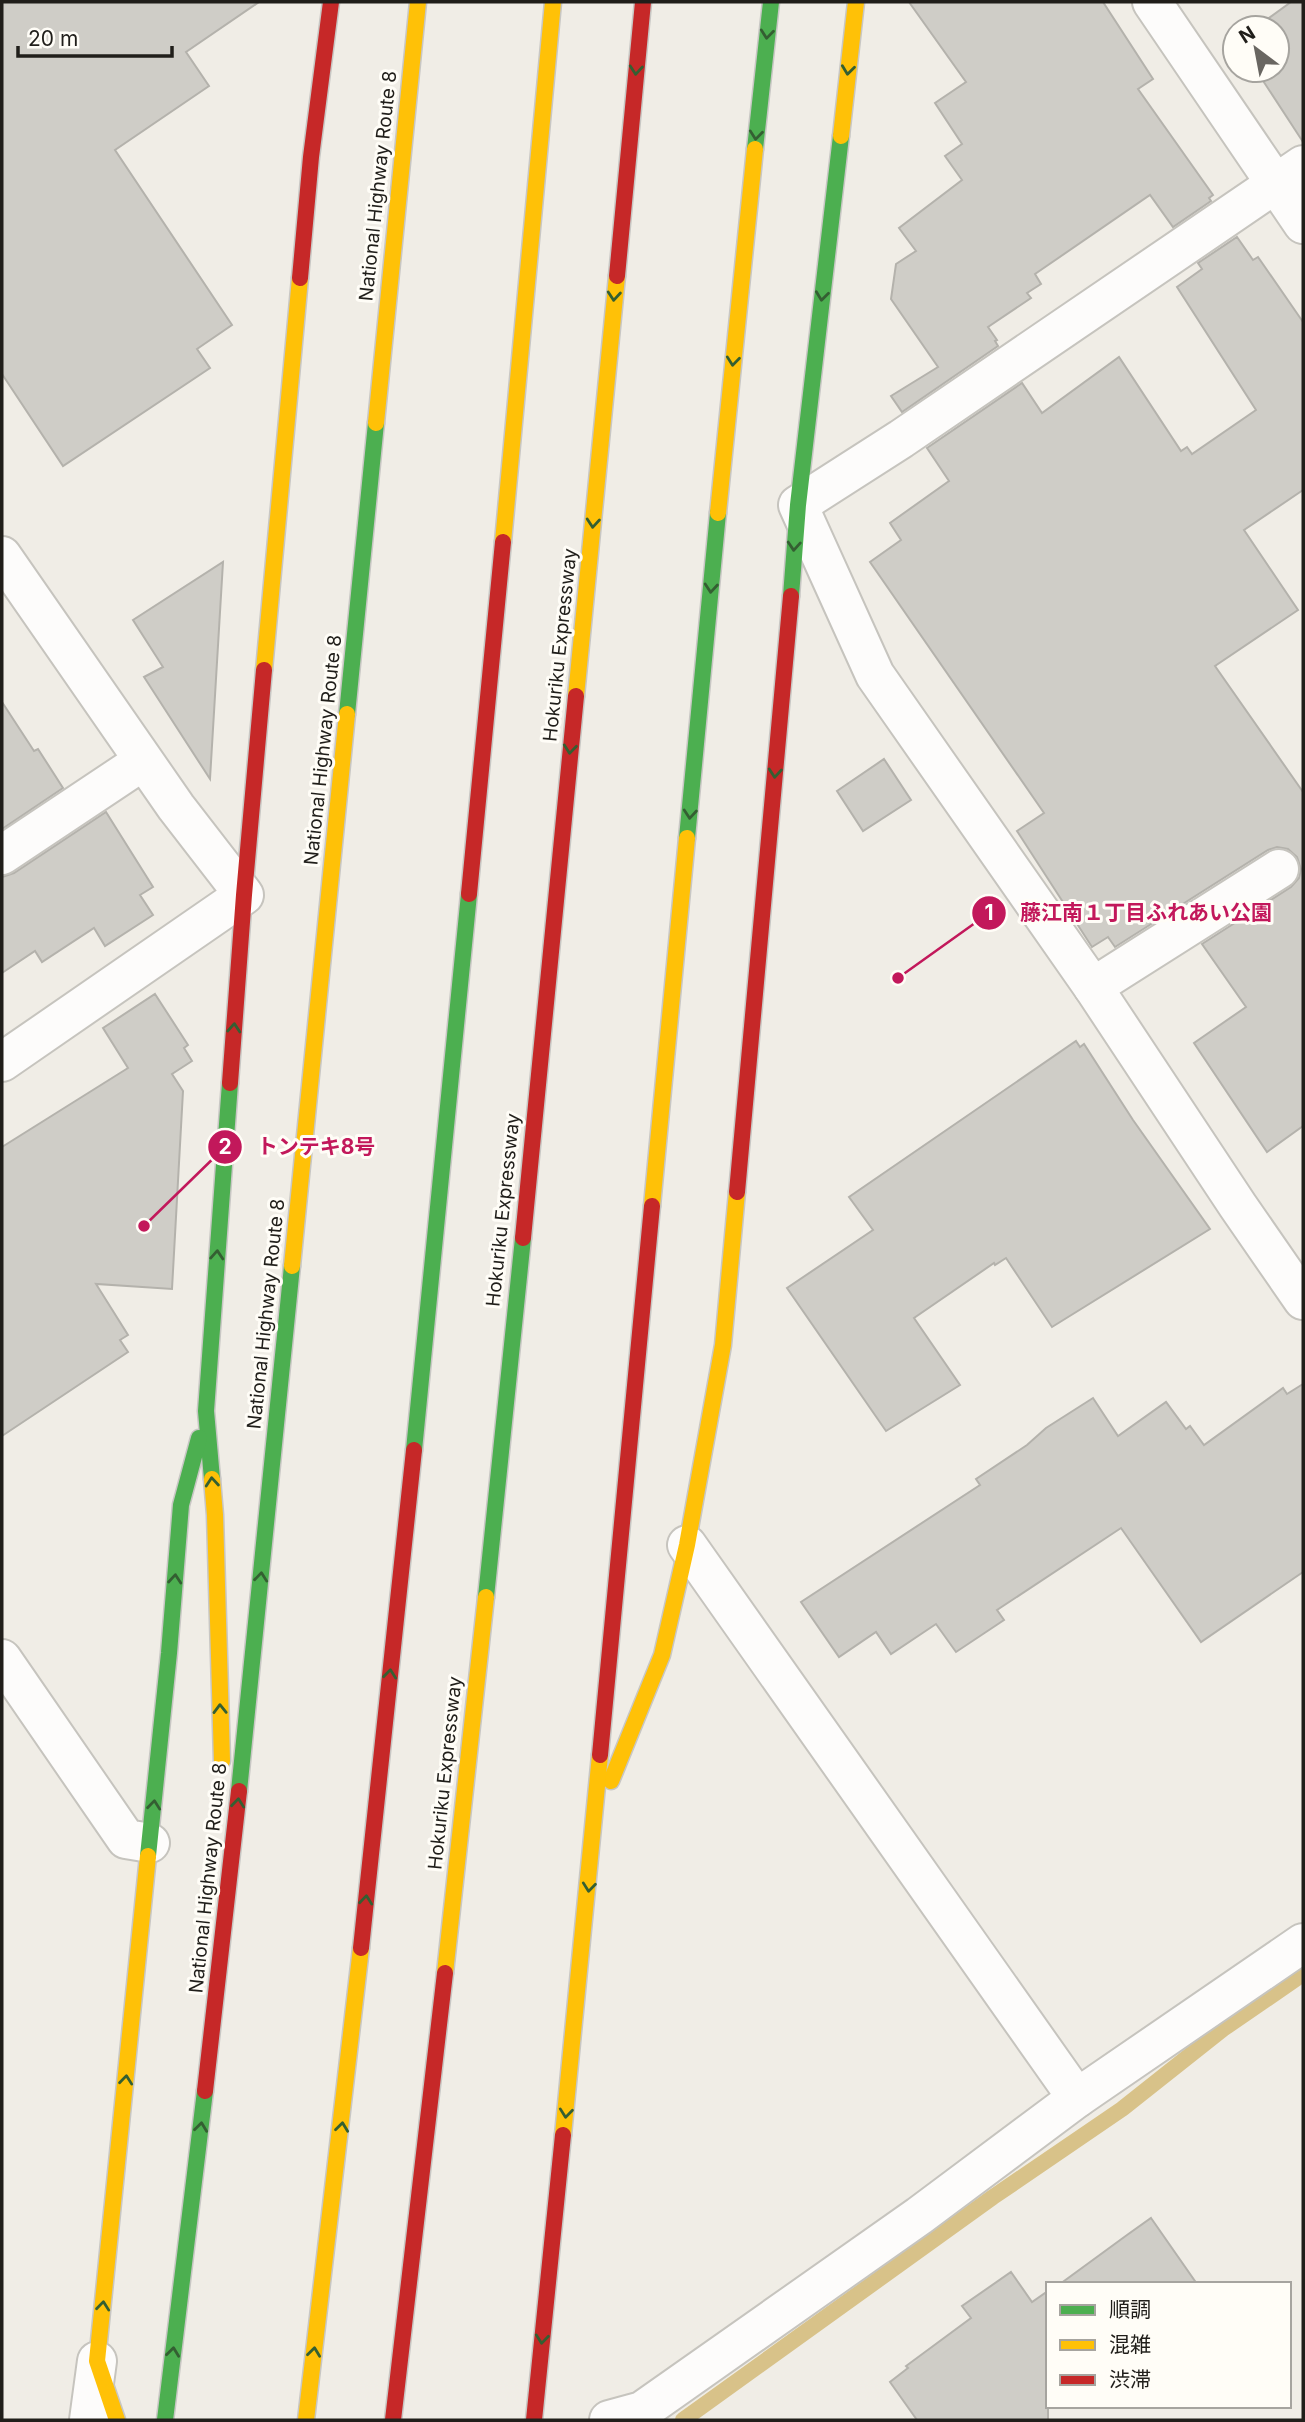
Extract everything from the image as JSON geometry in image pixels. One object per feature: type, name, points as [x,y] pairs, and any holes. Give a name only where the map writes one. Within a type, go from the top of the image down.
[{"type":"highway","points":[[226,1924],[215,1515],[206,1411],[244,895],[311,157],[331,2]]},
{"type":"highway","name":"National Highway Route 8","points":[[165,2420],[226,1924],[418,2]]},
{"type":"highway","points":[[306,2420],[343,2121],[418,1411],[554,2]]},
{"type":"highway","name":"Hokuriku Expressway","points":[[393,2420],[428,2137],[501,1442],[643,2]]},
{"type":"highway","points":[[534,2420],[596,1819],[725,437],[771,2]]},
{"type":"highway","points":[[596,1819],[662,1655],[687,1545],[723,1345],[797,505],[856,2]]},
{"type":"highway","points":[[117,2420],[97,2361],[150,1843],[181,1505],[206,1411]]},
{"type":"street","points":[[1152,2],[1289,174],[1303,224]]},
{"type":"street","points":[[1289,174],[901,439],[797,505],[875,675],[1093,987],[1303,1300]]},
{"type":"street","points":[[2,556],[176,807],[244,895],[2,1062]]},
{"type":"street","points":[[2,855],[144,761]]},
{"type":"street","points":[[1093,987],[1279,869]]},
{"type":"street","points":[[687,1545],[1077,2098]]},
{"type":"street","points":[[2,1659],[126,1839],[150,1843]]},
{"type":"street","points":[[609,2420],[642,2411],[919,2216],[1077,2098],[1303,1943]]},
{"type":"street","points":[[89,2420],[97,2361]]},
{"type":"building","points":[[2,2],[259,2],[186,52],[209,86],[115,150],[232,325],[197,349],[210,368],[63,466],[2,374]]},
{"type":"building","points":[[909,2],[1103,2],[1153,79],[1138,89],[1213,195],[1209,198],[1211,201],[1173,227],[1150,195],[1035,274],[1041,284],[1027,293],[1031,298],[988,327],[998,346],[902,412],[891,396],[938,367],[891,299],[896,264],[916,251],[899,228],[962,180],[945,156],[962,144],[935,103],[966,82]]},
{"type":"building","points":[[1291,2],[1303,2],[1303,142],[1265,84],[1291,84],[1291,14],[1274,14]]},
{"type":"building","points":[[1237,237],[1253,260],[1258,257],[1303,322],[1303,490],[1244,530],[1298,610],[1215,666],[1303,792],[1303,1126],[1267,1152],[1194,1043],[1246,1007],[1202,944],[1291,887],[1299,878],[1301,869],[1297,857],[1288,849],[1277,847],[1268,850],[1115,947],[1108,937],[1092,947],[1017,831],[1044,813],[870,562],[901,540],[890,523],[949,481],[927,448],[1022,383],[1042,413],[1119,357],[1181,451],[1187,447],[1192,454],[1256,410],[1177,287],[1202,269],[1198,263]]},
{"type":"building","points":[[223,562],[210,779],[144,677],[163,667],[133,620]]},
{"type":"building","points":[[2,702],[34,751],[38,749],[63,788],[2,829]]},
{"type":"building","points":[[884,759],[911,800],[863,831],[837,791]]},
{"type":"building","points":[[106,812],[153,887],[140,895],[153,915],[105,946],[94,928],[42,962],[35,951],[2,973],[2,877],[14,873]]},
{"type":"building","points":[[155,994],[188,1045],[184,1048],[192,1061],[172,1074],[183,1091],[172,1289],[96,1284],[128,1335],[120,1340],[128,1352],[2,1436],[2,1147],[128,1068],[103,1028]]},
{"type":"building","points":[[1076,1041],[1080,1047],[1084,1044],[1133,1120],[1210,1229],[1052,1327],[1006,1258],[995,1265],[994,1263],[914,1318],[960,1385],[886,1431],[787,1288],[873,1230],[849,1197]]},
{"type":"building","points":[[1303,1384],[1303,1572],[1201,1642],[1121,1528],[997,1610],[1004,1620],[956,1652],[936,1624],[891,1654],[876,1632],[839,1657],[801,1602],[980,1485],[976,1479],[1093,1398],[1118,1436],[1166,1402],[1186,1429],[1190,1426],[1204,1445],[1283,1388],[1287,1394]]},
{"type":"building","points":[[1151,2218],[1196,2282],[1063,2282]]},
{"type":"building","points":[[1011,2272],[1032,2302],[1046,2292],[1048,2420],[917,2420],[890,2382],[908,2368],[906,2366],[971,2318],[962,2306]]},
{"type":"waterway","points":[[683,2420],[993,2197],[1122,2109],[1223,2029],[1303,1974]]},
{"type":"traffic: fast","points":[[755,149],[771,2]]},
{"type":"traffic: fast","points":[[791,596],[798,505],[841,136]]},
{"type":"traffic: fast","points":[[347,714],[376,423]]},
{"type":"traffic: fast","points":[[687,838],[718,513]]},
{"type":"traffic: fast","points":[[414,1450],[469,894]]},
{"type":"traffic: fast","points":[[212,1479],[206,1411],[230,1083]]},
{"type":"traffic: fast","points":[[486,1597],[523,1238]]},
{"type":"traffic: fast","points":[[239,1791],[292,1266]]},
{"type":"traffic: fast","points":[[148,1856],[181,1505],[199,1438]]},
{"type":"traffic: fast","points":[[165,2420],[205,2091]]},
{"type":"traffic: slow","points":[[376,423],[418,2]]},
{"type":"traffic: slow","points":[[503,542],[553,2]]},
{"type":"traffic: slow","points":[[841,136],[856,2]]},
{"type":"traffic: slow","points":[[718,513],[755,149]]},
{"type":"traffic: slow","points":[[576,696],[617,276]]},
{"type":"traffic: slow","points":[[264,670],[300,278]]},
{"type":"traffic: slow","points":[[292,1266],[347,714]]},
{"type":"traffic: slow","points":[[652,1206],[687,838]]},
{"type":"traffic: slow","points":[[611,1781],[662,1655],[687,1545],[723,1345],[737,1192]]},
{"type":"traffic: slow","points":[[212,1479],[222,1761]]},
{"type":"traffic: slow","points":[[445,1973],[486,1597]]},
{"type":"traffic: slow","points":[[563,2135],[600,1755]]},
{"type":"traffic: slow","points":[[117,2420],[97,2361],[148,1856]]},
{"type":"traffic: slow","points":[[306,2420],[361,1948]]},
{"type":"traffic: jam","points":[[300,278],[311,157],[331,2]]},
{"type":"traffic: jam","points":[[617,276],[643,2]]},
{"type":"traffic: jam","points":[[469,894],[503,542]]},
{"type":"traffic: jam","points":[[737,1192],[791,596]]},
{"type":"traffic: jam","points":[[230,1083],[264,670]]},
{"type":"traffic: jam","points":[[523,1238],[576,696]]},
{"type":"traffic: jam","points":[[600,1755],[652,1206]]},
{"type":"traffic: jam","points":[[361,1948],[414,1450]]},
{"type":"traffic: jam","points":[[205,2091],[239,1791]]},
{"type":"traffic: jam","points":[[393,2420],[445,1973]]},
{"type":"traffic: jam","points":[[534,2420],[563,2135]]},
{"type":"place","name":"藤江南１丁目ふれあい公園","points":[[898,978]]},
{"type":"place","name":"トンテキ8号","points":[[144,1226]]}]
